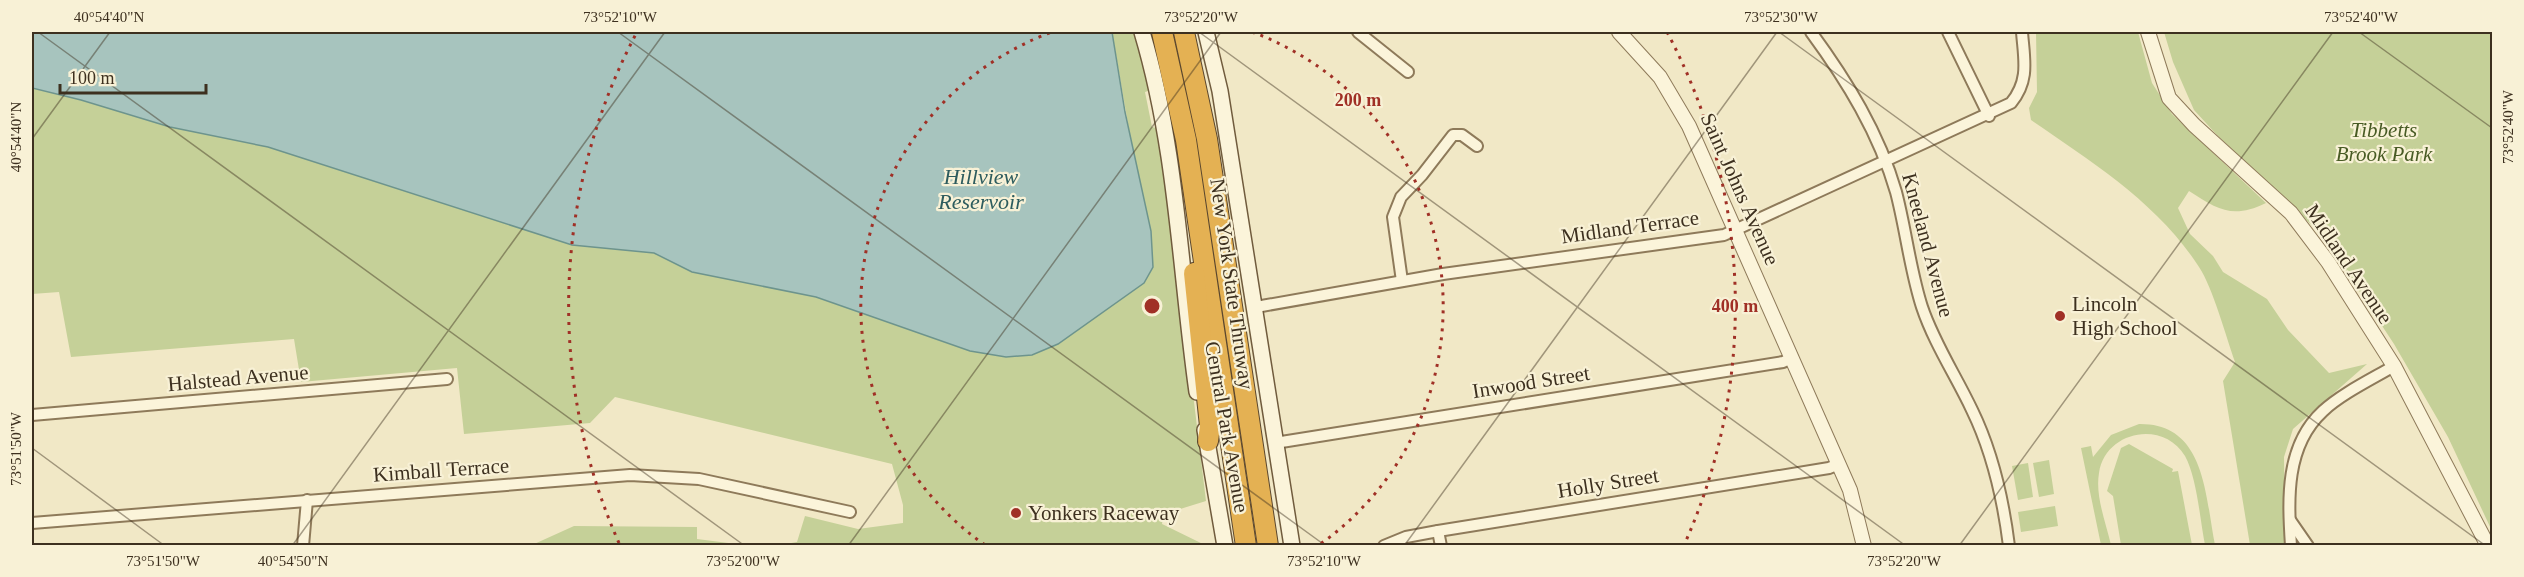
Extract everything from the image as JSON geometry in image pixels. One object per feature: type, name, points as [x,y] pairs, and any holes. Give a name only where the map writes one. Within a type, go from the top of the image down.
[{"type":"highway","name":"New York State Thruway","points":[[1162,32],[1182,117],[1246,546]]},
{"type":"highway","name":"New York State Thruway","points":[[1184,32],[1208,139],[1268,546]]},
{"type":"highway","points":[[1200,232],[1194,261],[1210,426],[1208,441]]},
{"type":"main road","name":"Central Park Avenue","points":[[1142,32],[1155,75],[1169,144],[1198,400],[1208,441],[1226,546]]},
{"type":"main road","name":"Central Park Avenue","points":[[1206,32],[1220,91],[1292,546]]},
{"type":"street","points":[[1358,32],[1408,72]]},
{"type":"street","name":"Saint Johns Avenue","points":[[1619,32],[1645,58],[1676,103],[1735,229],[1839,464],[1857,509],[1864,546]]},
{"type":"street","name":"Kneeland Avenue","points":[[1811,32],[1845,79],[1870,125],[1885,162],[1896,192],[1923,308],[1972,409],[1994,464],[2009,546]]},
{"type":"street","points":[[1948,32],[1989,116]]},
{"type":"street","name":"Midland Terrace","points":[[1256,307],[1402,281],[1689,237],[1724,235],[2011,104],[2024,82],[2026,61],[2022,32]]},
{"type":"street","name":"Midland Avenue","points":[[2148,32],[2169,98],[2303,227],[2394,366],[2488,546]]},
{"type":"street","points":[[1402,281],[1393,217],[1401,197],[1422,175],[1453,135],[1462,135],[1477,146]]},
{"type":"street","name":"Inwood Street","points":[[1275,443],[1782,362],[1792,358]]},
{"type":"street","points":[[2291,546],[2289,520],[2291,475],[2299,449],[2311,426],[2324,410],[2394,366]]},
{"type":"street","name":"Halstead Avenue","points":[[32,415],[447,379]]},
{"type":"street","name":"Holly Street","points":[[1384,546],[1406,537],[1438,531],[1655,494],[1830,468],[1839,464]]},
{"type":"street","name":"Kimball Terrace","points":[[32,523],[630,475],[665,475],[699,479],[850,512]]},
{"type":"street","points":[[303,546],[307,500]]},
{"type":"street","points":[[2289,520],[2308,546]]},
{"type":"street","points":[[1438,531],[1441,546]]},
{"type":"green space","points":[[1112,32],[1136,32],[1154,89],[1145,92],[1152,127],[1161,129],[1206,501],[1164,514],[1162,524],[1205,545],[780,545],[797,542],[805,516],[858,529],[903,523],[903,505],[892,464],[615,397],[590,423],[464,434],[457,368],[301,382],[294,339],[71,357],[59,292],[32,294],[32,88],[170,127],[268,147],[572,244],[654,253],[692,272],[816,297],[970,351],[1058,344],[1144,283],[1153,267]]},
{"type":"green space","points":[[2036,32],[2138,32],[2152,83],[2172,114],[2266,203],[2244,211],[2226,210],[2189,191],[2178,208],[2190,234],[2213,256],[2223,272],[2267,299],[2288,330],[2329,373],[2367,364],[2293,429],[2284,457],[2285,545],[2250,545],[2223,381],[2235,362],[2204,276],[2183,244],[2144,203],[2100,168],[2031,120],[2029,108],[2037,92]]},
{"type":"green space","name":"Tibbetts Brook Park","points":[[2164,32],[2492,32],[2492,531],[2448,437],[2394,344],[2323,236],[2217,135],[2194,110],[2173,62]]},
{"type":"green space","points":[[2139,424],[2161,427],[2178,436],[2190,449],[2204,485],[2215,545],[2205,545],[2195,487],[2185,456],[2175,444],[2163,437],[2150,434],[2123,439],[2112,447],[2104,459],[2099,473],[2098,491],[2111,545],[2101,545],[2081,448],[2091,446],[2093,457],[2111,435]]},
{"type":"green space","points":[[2129,444],[2173,469],[2172,472],[2178,471],[2192,545],[2121,545],[2113,496],[2107,491],[2121,448]]},
{"type":"green space","points":[[2049,460],[2054,494],[2039,497],[2033,463]]},
{"type":"green space","points":[[2028,463],[2033,497],[2018,500],[2012,466]]},
{"type":"green space","points":[[2055,506],[2058,526],[2021,532],[2018,512]]},
{"type":"green space","points":[[574,526],[697,527],[697,539],[744,545],[532,545]]},
{"type":"water","name":"Hillview Reservoir","points":[[32,32],[1112,32],[1125,112],[1151,231],[1153,267],[1144,283],[1058,344],[1032,355],[1006,357],[970,351],[816,297],[692,272],[654,253],[572,245],[268,147],[170,127],[32,88]]},
{"type":"place","name":"Lincoln High School","points":[[2060,316]]},
{"type":"place","name":"Yonkers Raceway","points":[[1016,513]]}]
